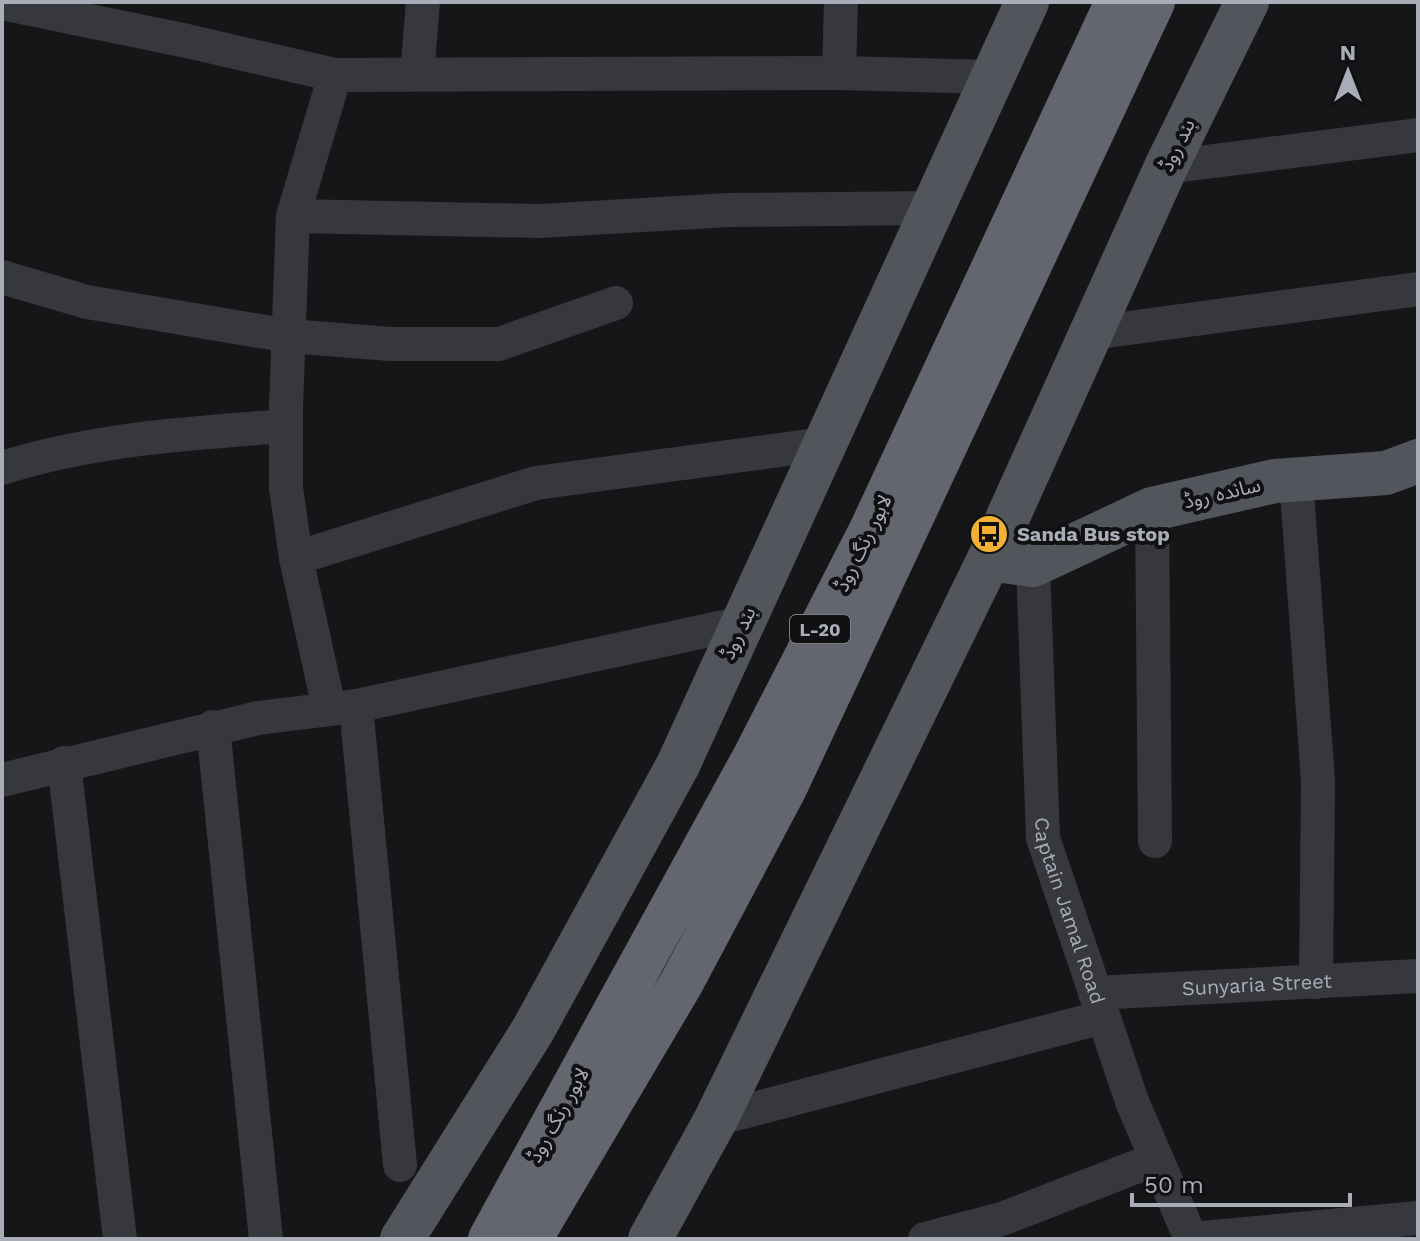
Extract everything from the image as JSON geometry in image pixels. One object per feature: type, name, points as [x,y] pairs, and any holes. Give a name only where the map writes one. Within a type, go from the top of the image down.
[{"type":"highway","name":"لاہور رنگ روڈ","points":[[490,1239],[755,756],[871,530],[1117,2]]},
{"type":"highway","name":"لاہور رنگ روڈ","points":[[530,1239],[682,982],[785,788],[1153,2]]},
{"type":"main road","name":"بند روڈ","points":[[402,1239],[533,1030],[678,765],[1027,2]]},
{"type":"main road","name":"بند روڈ","points":[[650,1239],[716,1119],[989,559],[1166,167],[1247,2]]},
{"type":"main road","name":"ساندہ روڈ","points":[[1033,565],[1152,509],[1296,478],[1386,473],[1418,461]]},
{"type":"main road","points":[[989,559],[1033,565]]},
{"type":"street","points":[[417,74],[423,2]]},
{"type":"street","points":[[839,73],[841,2]]},
{"type":"street","points":[[2,3],[335,75],[839,73],[992,77]]},
{"type":"street","points":[[335,75],[293,216],[286,488],[296,558],[342,707],[400,1165]]},
{"type":"street","points":[[1166,167],[1418,135]]},
{"type":"street","points":[[293,216],[540,221],[729,210],[933,208]]},
{"type":"street","points":[[2,277],[87,302],[289,336],[390,344],[499,344],[616,303]]},
{"type":"street","points":[[1092,333],[1418,289]]},
{"type":"street","points":[[2,468],[31,459],[144,437],[286,426]]},
{"type":"street","points":[[296,558],[536,483],[824,444]]},
{"type":"street","points":[[1296,478],[1318,781],[1316,982]]},
{"type":"street","points":[[1152,509],[1155,841]]},
{"type":"street","name":"Captain Jamal Road","points":[[1033,565],[1043,838],[1133,1104],[1190,1239]]},
{"type":"street","points":[[2,780],[213,727],[342,707],[742,623]]},
{"type":"street","points":[[213,727],[266,1239]]},
{"type":"street","points":[[64,763],[120,1239]]},
{"type":"street","name":"Sunyaria Street","points":[[716,1119],[1099,1005],[1316,982],[1418,976]]},
{"type":"street","points":[[925,1239],[1002,1219],[1156,1159]]},
{"type":"street","points":[[1190,1239],[1409,1226]]},
{"type":"place","name":"Sanda Bus stop","points":[[989,534]]}]
